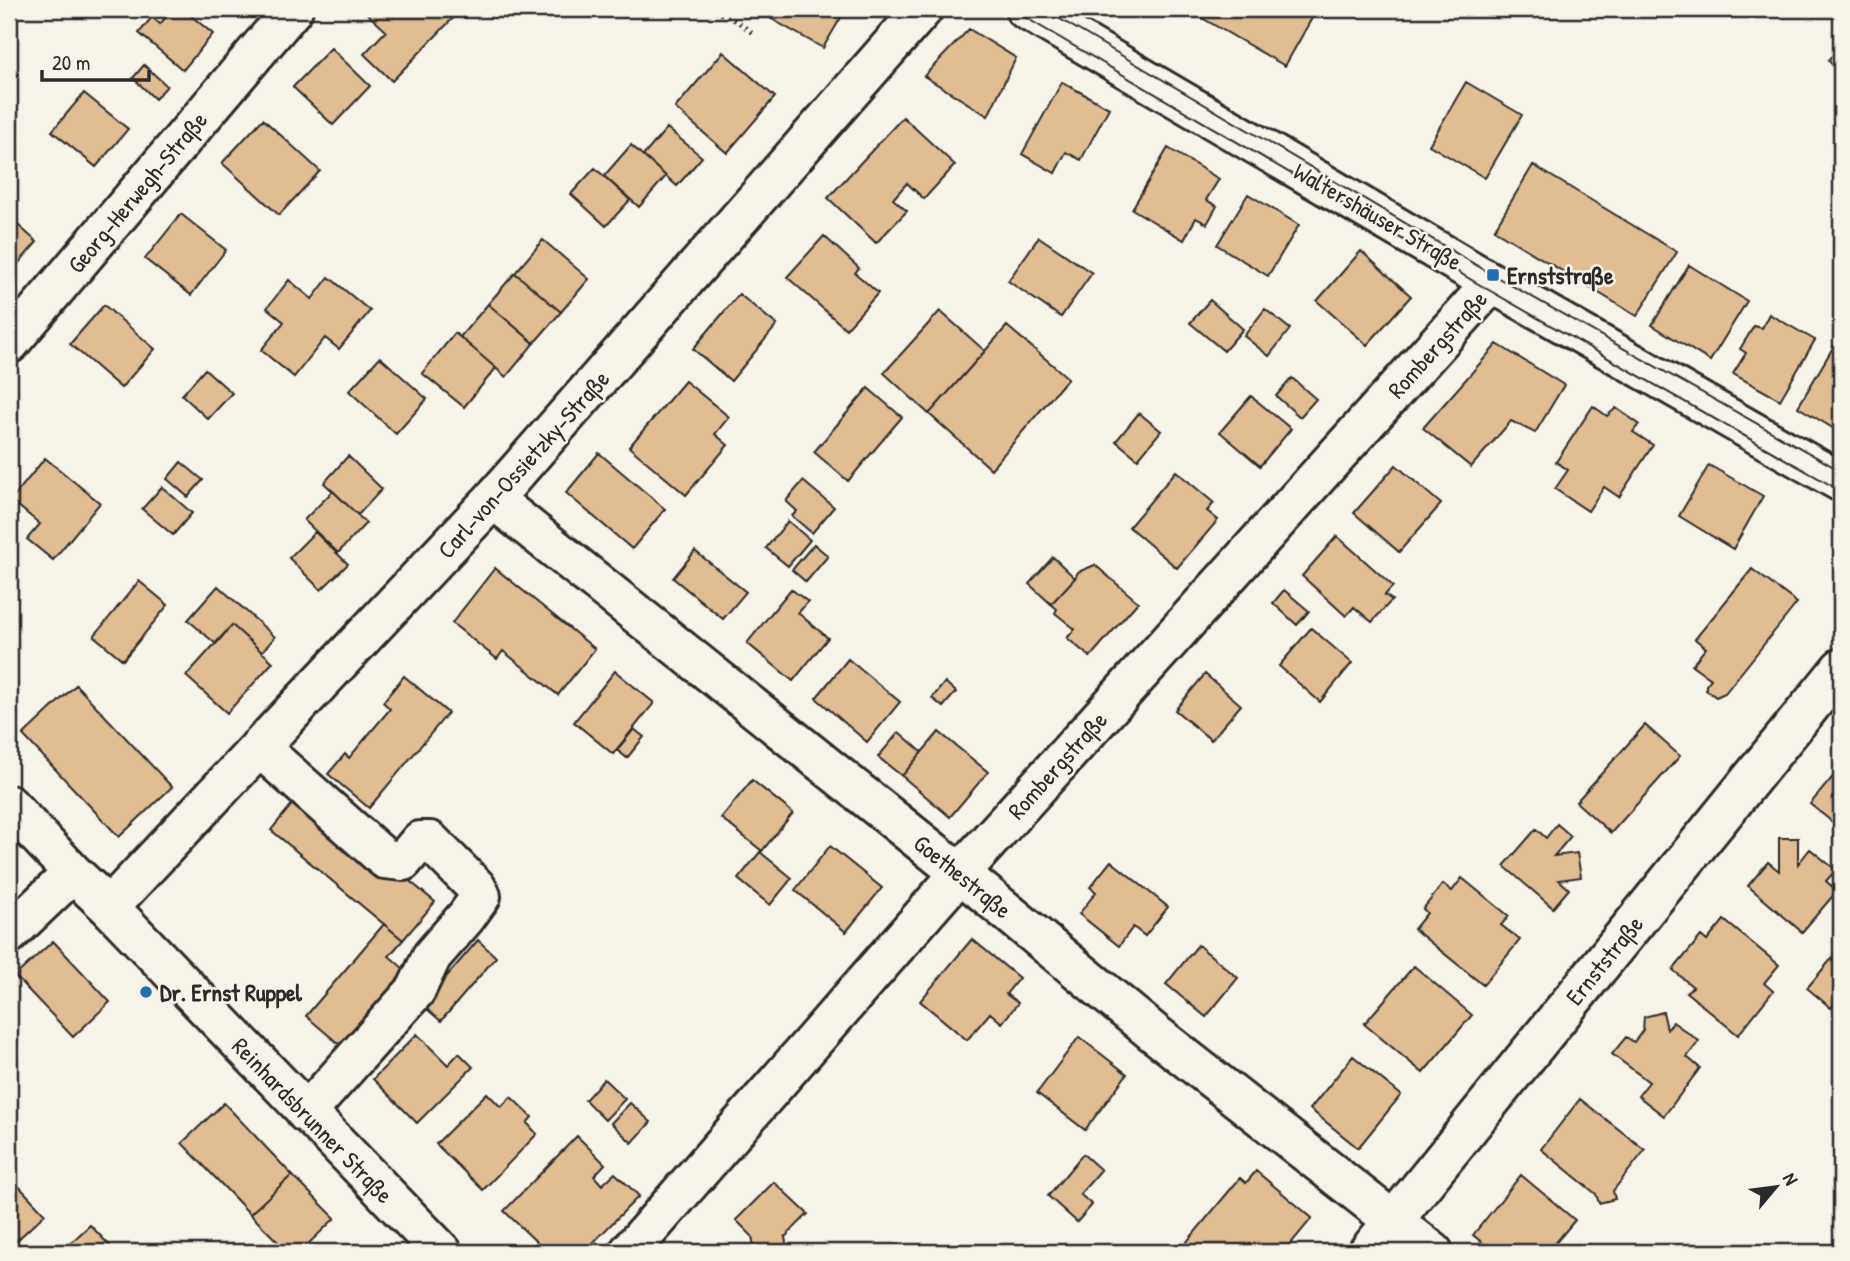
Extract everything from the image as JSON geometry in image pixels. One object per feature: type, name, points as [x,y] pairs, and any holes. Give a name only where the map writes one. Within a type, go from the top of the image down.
[{"type":"street","name":"Georg-Herwegh-Straße","points":[[9,344],[293,9]]},
{"type":"street","name":"Carl-von-Ossietzky-Straße","points":[[109,907],[494,499],[923,9]]},
{"type":"street","name":"Waltershäuser Straße","points":[[1025,9],[1492,283],[1841,482]]},
{"type":"street","name":"Rombergstraße","points":[[629,1252],[960,873],[1492,283]]},
{"type":"street","name":"Goethestraße","points":[[494,499],[960,873],[1154,1033],[1433,1252]]},
{"type":"street","name":"Ernststraße","points":[[1368,1252],[1841,668]]},
{"type":"street","points":[[260,747],[385,859],[403,861],[420,841],[430,841],[476,887],[481,896],[432,956],[416,990],[306,1113]]},
{"type":"street","name":"Reinhardsbrunner Straße","points":[[9,805],[442,1252]]},
{"type":"street","points":[[9,934],[73,873]]},
{"type":"path","points":[[707,9],[732,18],[754,35]]},
{"type":"building","points":[[173,9],[183,9],[213,34],[183,70],[139,33],[152,17],[160,24]]},
{"type":"building","points":[[362,9],[453,9],[458,13],[392,81],[364,54],[386,31]]},
{"type":"building","points":[[761,9],[846,9],[823,48],[759,12]]},
{"type":"building","points":[[1208,9],[1298,9],[1312,18],[1285,66],[1202,18]]},
{"type":"building","points":[[969,29],[1016,58],[988,116],[924,76]]},
{"type":"building","points":[[1841,46],[1841,74],[1828,60]]},
{"type":"building","points":[[331,48],[370,86],[333,125],[293,87]]},
{"type":"building","points":[[723,52],[775,97],[727,153],[675,108]]},
{"type":"building","points":[[144,65],[167,86],[155,99],[133,78]]},
{"type":"building","points":[[1062,82],[1109,108],[1081,160],[1066,152],[1055,173],[1022,154]]},
{"type":"building","points":[[1466,82],[1522,115],[1485,178],[1429,145]]},
{"type":"building","points":[[84,93],[128,129],[96,167],[52,131]]},
{"type":"building","points":[[903,117],[955,165],[924,199],[907,183],[893,199],[907,211],[876,243],[828,198]]},
{"type":"building","points":[[263,119],[320,171],[279,215],[222,163]]},
{"type":"building","points":[[667,128],[702,157],[677,186],[643,156]]},
{"type":"building","points":[[631,145],[666,176],[639,207],[604,176]]},
{"type":"building","points":[[1168,148],[1219,179],[1206,200],[1217,206],[1207,224],[1196,218],[1184,240],[1132,209]]},
{"type":"building","points":[[1533,165],[1677,252],[1637,316],[1494,230]]},
{"type":"building","points":[[595,168],[630,200],[606,226],[571,194]]},
{"type":"building","points":[[1248,194],[1299,225],[1268,276],[1217,245]]},
{"type":"building","points":[[181,214],[226,250],[191,295],[145,259]]},
{"type":"building","points":[[9,217],[37,242],[9,274]]},
{"type":"building","points":[[824,236],[859,268],[855,273],[878,293],[846,329],[787,277]]},
{"type":"building","points":[[1039,237],[1092,273],[1061,317],[1008,281]]},
{"type":"building","points":[[543,240],[589,279],[561,312],[515,273]]},
{"type":"building","points":[[1361,251],[1411,296],[1367,345],[1317,301]]},
{"type":"building","points":[[1689,265],[1747,301],[1710,361],[1652,325]]},
{"type":"building","points":[[515,273],[561,312],[534,343],[488,304]]},
{"type":"building","points":[[329,277],[370,311],[339,349],[325,338],[294,377],[261,350],[284,322],[267,308],[289,280],[312,299]]},
{"type":"building","points":[[739,294],[777,325],[731,381],[693,349]]},
{"type":"building","points":[[1210,300],[1243,329],[1224,351],[1190,323]]},
{"type":"building","points":[[488,304],[534,343],[506,377],[460,337]]},
{"type":"building","points":[[104,305],[155,349],[121,388],[70,344]]},
{"type":"building","points":[[1265,309],[1290,329],[1269,356],[1244,336]]},
{"type":"building","points":[[940,311],[985,351],[929,414],[884,373]]},
{"type":"building","points":[[1769,314],[1815,340],[1780,400],[1733,374],[1746,353],[1740,349],[1754,326],[1762,328]]},
{"type":"building","points":[[1007,326],[1068,378],[991,469],[929,414]]},
{"type":"building","points":[[455,333],[496,368],[464,407],[422,373]]},
{"type":"building","points":[[1841,334],[1841,433],[1798,407]]},
{"type":"building","points":[[1497,344],[1564,385],[1535,433],[1511,421],[1471,467],[1423,428]]},
{"type":"building","points":[[380,357],[427,399],[396,434],[349,391]]},
{"type":"building","points":[[205,369],[232,393],[208,419],[182,395]]},
{"type":"building","points":[[1292,378],[1316,399],[1300,417],[1276,396]]},
{"type":"building","points":[[685,381],[729,417],[715,434],[728,445],[686,495],[629,447]]},
{"type":"building","points":[[868,388],[902,417],[848,481],[814,452]]},
{"type":"building","points":[[1251,396],[1291,429],[1260,466],[1220,432]]},
{"type":"building","points":[[1593,406],[1607,416],[1616,408],[1639,424],[1633,432],[1653,445],[1619,497],[1604,487],[1588,511],[1555,489],[1568,470],[1556,462]]},
{"type":"building","points":[[1139,413],[1161,431],[1138,459],[1116,441]]},
{"type":"building","points":[[599,453],[665,509],[632,549],[566,493]]},
{"type":"building","points":[[348,456],[382,489],[358,515],[324,483]]},
{"type":"building","points":[[45,458],[100,503],[53,560],[27,539],[40,524],[11,500]]},
{"type":"building","points":[[181,462],[203,480],[188,497],[167,479]]},
{"type":"building","points":[[1396,465],[1441,504],[1399,552],[1354,513]]},
{"type":"building","points":[[1709,465],[1763,496],[1733,549],[1679,516]]},
{"type":"building","points":[[1176,471],[1214,503],[1207,511],[1218,520],[1177,568],[1129,527]]},
{"type":"building","points":[[803,481],[834,507],[812,533],[792,516],[797,511],[786,501]]},
{"type":"building","points":[[162,487],[192,513],[173,535],[142,509]]},
{"type":"building","points":[[333,491],[366,523],[338,553],[304,520]]},
{"type":"building","points":[[788,521],[810,540],[788,566],[766,548]]},
{"type":"building","points":[[315,532],[348,564],[321,590],[289,558]]},
{"type":"building","points":[[1337,536],[1393,586],[1385,595],[1392,600],[1372,622],[1354,607],[1346,616],[1302,576]]},
{"type":"building","points":[[814,544],[828,556],[806,582],[792,570]]},
{"type":"building","points":[[695,551],[746,592],[723,619],[673,578]]},
{"type":"building","points":[[1053,557],[1075,578],[1051,604],[1029,584]]},
{"type":"building","points":[[1095,565],[1138,602],[1090,657],[1067,638],[1075,629],[1055,613],[1057,609],[1051,604],[1078,572]]},
{"type":"building","points":[[495,568],[595,649],[558,695],[503,651],[497,659],[452,623]]},
{"type":"building","points":[[1752,569],[1797,603],[1725,693],[1716,697],[1706,690],[1711,679],[1692,665],[1706,648],[1695,639]]},
{"type":"building","points":[[139,581],[168,605],[123,660],[94,636]]},
{"type":"building","points":[[218,586],[275,637],[262,652],[232,625],[216,644],[188,620]]},
{"type":"building","points":[[791,589],[808,602],[798,613],[828,638],[793,681],[747,643]]},
{"type":"building","points":[[1284,590],[1309,611],[1297,625],[1273,603]]},
{"type":"building","points":[[232,625],[273,662],[227,713],[186,676]]},
{"type":"building","points":[[1311,628],[1352,663],[1320,702],[1279,666]]},
{"type":"building","points":[[848,659],[900,702],[867,742],[816,698]]},
{"type":"building","points":[[615,671],[654,703],[613,754],[574,722]]},
{"type":"building","points":[[1205,674],[1241,705],[1211,740],[1175,710]]},
{"type":"building","points":[[404,676],[448,713],[369,808],[328,774],[345,754],[349,758],[390,709],[383,702]]},
{"type":"building","points":[[945,682],[956,692],[943,707],[932,698]]},
{"type":"building","points":[[76,685],[172,787],[119,837],[23,735]]},
{"type":"building","points":[[1645,725],[1680,756],[1611,833],[1576,802]]},
{"type":"building","points":[[634,729],[644,737],[627,758],[617,750]]},
{"type":"building","points":[[899,732],[922,752],[902,776],[878,757]]},
{"type":"building","points":[[939,732],[988,772],[950,817],[902,776]]},
{"type":"building","points":[[1841,767],[1841,829],[1810,804]]},
{"type":"building","points":[[752,780],[793,813],[762,851],[721,818]]},
{"type":"building","points":[[302,792],[435,902],[403,940],[271,830]]},
{"type":"building","points":[[1557,824],[1571,836],[1554,856],[1577,853],[1581,877],[1559,880],[1569,889],[1553,908],[1504,866],[1536,829],[1546,838]]},
{"type":"building","points":[[1779,838],[1798,838],[1798,864],[1810,849],[1836,870],[1826,881],[1837,891],[1802,932],[1748,886],[1768,862],[1779,871]]},
{"type":"building","points":[[830,846],[882,888],[846,932],[795,890]]},
{"type":"building","points":[[760,852],[792,878],[770,905],[738,879]]},
{"type":"building","points":[[1111,861],[1168,907],[1145,936],[1133,927],[1119,946],[1079,914],[1096,892],[1090,887]]},
{"type":"building","points":[[1462,878],[1509,916],[1501,925],[1520,940],[1483,985],[1414,929],[1427,913],[1423,909],[1443,884],[1452,891]]},
{"type":"building","points":[[1724,920],[1779,965],[1764,983],[1773,991],[1738,1035],[1686,992],[1693,987],[1673,970],[1701,936],[1707,941]]},
{"type":"building","points":[[384,924],[403,940],[389,956],[411,975],[347,1051],[306,1016]]},
{"type":"building","points":[[972,939],[1019,978],[1006,994],[1018,1003],[1002,1023],[990,1013],[967,1040],[920,1001]]},
{"type":"building","points":[[478,940],[496,957],[441,1021],[422,1005]]},
{"type":"building","points":[[53,941],[110,1002],[73,1037],[15,976]]},
{"type":"building","points":[[1198,945],[1238,978],[1206,1017],[1166,984]]},
{"type":"building","points":[[1839,950],[1841,996],[1831,1008],[1807,988]]},
{"type":"building","points":[[1414,966],[1472,1015],[1423,1073],[1364,1024]]},
{"type":"building","points":[[1663,1012],[1667,1029],[1673,1022],[1699,1041],[1687,1057],[1700,1068],[1664,1116],[1638,1096],[1649,1082],[1612,1054],[1626,1037],[1634,1042],[1643,1030],[1644,1017]]},
{"type":"building","points":[[417,1034],[448,1065],[459,1053],[473,1067],[417,1123],[373,1079]]},
{"type":"building","points":[[1079,1037],[1127,1074],[1085,1130],[1037,1093]]},
{"type":"building","points":[[1353,1056],[1401,1095],[1358,1148],[1310,1109]]},
{"type":"building","points":[[604,1079],[625,1099],[605,1120],[585,1100]]},
{"type":"building","points":[[487,1093],[501,1107],[511,1097],[532,1117],[527,1123],[537,1134],[483,1190],[436,1144]]},
{"type":"building","points":[[1580,1099],[1645,1150],[1613,1191],[1615,1199],[1599,1203],[1596,1194],[1541,1149]]},
{"type":"building","points":[[224,1103],[292,1175],[250,1214],[182,1143]]},
{"type":"building","points":[[630,1103],[651,1122],[632,1143],[611,1123]]},
{"type":"building","points":[[577,1136],[605,1164],[594,1176],[602,1185],[615,1173],[639,1196],[584,1252],[547,1252],[504,1211]]},
{"type":"building","points":[[1083,1154],[1101,1170],[1080,1194],[1092,1205],[1077,1222],[1048,1196]]},
{"type":"building","points":[[1256,1171],[1312,1218],[1284,1252],[1195,1252],[1185,1244],[1240,1178],[1246,1183]]},
{"type":"building","points":[[292,1175],[335,1218],[300,1252],[288,1252],[250,1214]]},
{"type":"building","points":[[1521,1175],[1575,1220],[1548,1252],[1494,1252],[1473,1235]]},
{"type":"building","points":[[13,1180],[45,1214],[12,1245],[9,1242],[9,1184]]},
{"type":"building","points":[[774,1182],[808,1214],[785,1237],[787,1249],[784,1252],[755,1252],[752,1236],[736,1220]]},
{"type":"building","points":[[90,1225],[116,1252],[61,1252]]},
{"type":"tram line","points":[[1011,9],[1487,289],[1841,491]]},
{"type":"tram line","points":[[1043,9],[1493,275],[1841,471]]},
{"type":"place","name":"Ernststraße","points":[[1493,275]]},
{"type":"place","name":"Dr. Ernst Ruppel","points":[[146,992]]}]
